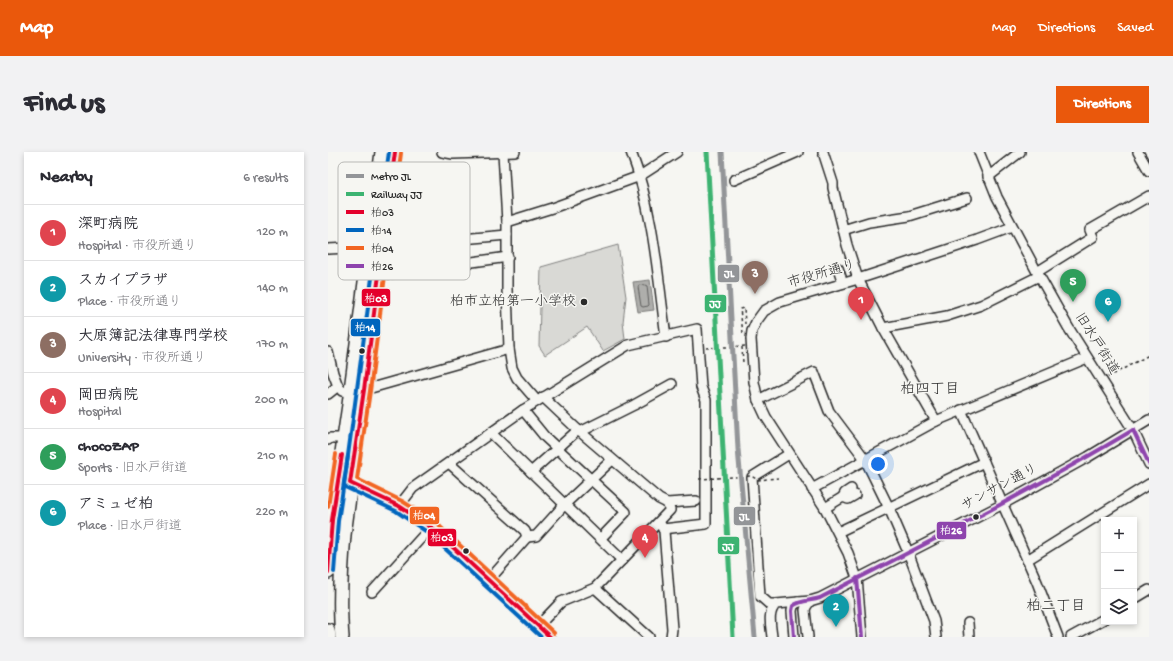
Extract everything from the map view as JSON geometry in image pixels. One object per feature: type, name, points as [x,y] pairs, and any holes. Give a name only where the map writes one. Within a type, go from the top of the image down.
[{"type":"highway","points":[[381,162],[382,152]]},
{"type":"highway","points":[[394,162],[395,152]]},
{"type":"highway","points":[[342,637],[340,609],[344,438],[359,392],[367,280]]},
{"type":"highway","points":[[328,572],[328,552],[344,482],[378,280]]},
{"type":"highway","points":[[328,630],[329,637]]},
{"type":"street","points":[[442,152],[453,154],[514,152]]},
{"type":"street","points":[[631,152],[640,176],[654,248],[666,337]]},
{"type":"street","points":[[507,222],[552,208],[640,176],[677,152]]},
{"type":"street","points":[[734,180],[798,152]]},
{"type":"street","points":[[823,152],[833,183],[843,230],[858,279],[883,328],[936,421]]},
{"type":"street","name":"旧水戸街道","points":[[979,152],[988,177],[1012,227],[1087,358],[1132,430],[1149,464]]},
{"type":"street","points":[[988,177],[1020,152]]},
{"type":"street","points":[[1138,152],[1149,171]]},
{"type":"street","points":[[503,153],[507,222],[509,350],[512,368],[517,378],[612,460],[660,499],[667,503],[696,501]]},
{"type":"street","points":[[883,328],[947,316],[981,305],[1038,274],[1093,237],[1090,230],[1149,196]]},
{"type":"street","points":[[843,230],[869,222],[909,216],[966,198]]},
{"type":"street","name":"市役所通り","points":[[862,637],[857,578],[847,542],[838,532],[825,508],[789,454],[766,417],[758,400],[754,382],[751,340],[754,326],[764,311],[780,302],[858,279],[1012,227]]},
{"type":"street","points":[[470,238],[507,235]]},
{"type":"street","points":[[328,249],[338,249]]},
{"type":"street","points":[[470,263],[508,257]]},
{"type":"street","points":[[838,268],[843,283]]},
{"type":"street","points":[[399,506],[413,488],[523,410],[628,345],[701,328],[703,350],[701,387],[706,400],[706,524],[661,526]]},
{"type":"street","points":[[328,352],[338,386],[342,391],[359,392],[509,350]]},
{"type":"street","points":[[812,489],[936,421],[1087,358]]},
{"type":"street","points":[[758,400],[814,372],[829,411],[865,460],[889,508],[908,552],[934,622],[936,637]]},
{"type":"street","points":[[532,472],[579,431],[634,405],[672,384]]},
{"type":"street","points":[[328,394],[338,386]]},
{"type":"street","points":[[523,410],[545,437],[626,512],[601,538]]},
{"type":"street","points":[[961,410],[1037,582],[1058,637]]},
{"type":"street","name":"サンサン通り","points":[[776,604],[810,601],[820,598],[1003,504],[1088,457],[1149,420]]},
{"type":"street","points":[[491,433],[566,504],[622,560]]},
{"type":"street","points":[[328,440],[330,438],[344,438]]},
{"type":"street","points":[[776,604],[769,604],[760,596],[752,476],[789,454]]},
{"type":"street","points":[[489,580],[527,537],[536,536],[591,479],[612,460]]},
{"type":"street","points":[[838,532],[984,462]]},
{"type":"street","points":[[449,463],[525,531],[527,537]]},
{"type":"street","points":[[344,482],[366,490],[399,506],[431,527],[550,637]]},
{"type":"street","points":[[1027,560],[1149,484]]},
{"type":"street","points":[[825,508],[843,497],[848,499],[853,492]]},
{"type":"street","points":[[538,626],[561,602],[595,588],[622,560],[661,526],[670,510],[667,503]]},
{"type":"street","points":[[661,526],[671,621],[671,637]]},
{"type":"street","points":[[372,592],[431,527]]},
{"type":"street","points":[[595,588],[649,637]]},
{"type":"street","points":[[1137,596],[1149,590]]},
{"type":"street","points":[[808,637],[805,610],[810,601]]},
{"type":"street","points":[[794,637],[792,610],[793,606],[798,602]]},
{"type":"street","points":[[772,637],[770,614],[772,608],[776,604]]},
{"type":"street","points":[[1071,637],[1101,621]]},
{"type":"street","points":[[968,623],[969,637]]},
{"type":"path","points":[[703,350],[746,346]]},
{"type":"path","points":[[742,347],[743,364]]},
{"type":"path","points":[[1102,380],[1149,355]]},
{"type":"path","points":[[699,479],[751,476],[758,480],[778,478]]},
{"type":"shaded area","points":[[618,245],[626,297],[623,322],[625,339],[603,351],[587,327],[545,355],[539,346],[541,267]]},
{"type":"water","points":[[650,280],[654,310],[638,312],[633,282]]},
{"type":"metro line","name":"JL","points":[[722,152],[738,449],[755,637]]},
{"type":"rail line","name":"JJ","points":[[707,152],[733,637]]},
{"type":"transit line","name":"柏14","points":[[388,162],[389,152]]},
{"type":"transit line","name":"柏03","points":[[394,162],[395,152]]},
{"type":"transit line","name":"柏04","points":[[400,162],[401,153]]},
{"type":"transit line","name":"柏14","points":[[372,280],[344,485],[347,488],[396,511],[427,532],[541,637]]},
{"type":"transit line","name":"柏03","points":[[378,280],[350,483],[399,506],[431,527],[550,637]]},
{"type":"transit line","name":"柏04","points":[[384,280],[357,479],[402,501],[435,522],[554,633]]},
{"type":"transit line","name":"柏26","points":[[1133,430],[1149,464]]},
{"type":"transit line","name":"柏26","points":[[794,637],[792,611],[793,606],[796,604],[820,598],[1017,496],[1133,430]]},
{"type":"transit line","name":"柏04","points":[[328,507],[336,454]]},
{"type":"transit line","name":"柏03","points":[[328,572],[332,520],[342,455]]},
{"type":"transit line","name":"柏14","points":[[334,572],[338,521],[348,456]]},
{"type":"transit line","name":"柏26","points":[[857,578],[862,637]]},
{"type":"place","name":"大原簿記法律専門学校","points":[[755,294]]},
{"type":"place","name":"柏市立柏第一小学校","points":[[584,302]]},
{"type":"place","name":"chocoZAP","points":[[1073,302]]},
{"type":"place","name":"深町病院","points":[[861,320]]},
{"type":"place","name":"アミュゼ柏","points":[[1108,322]]},
{"type":"place","name":"岡田病院","points":[[645,558]]},
{"type":"place","name":"スカイプラザ","points":[[836,627]]},
{"type":"district","name":"柏四丁目","points":[[930,390]]},
{"type":"district","name":"柏二丁目","points":[[1056,607]]}]
